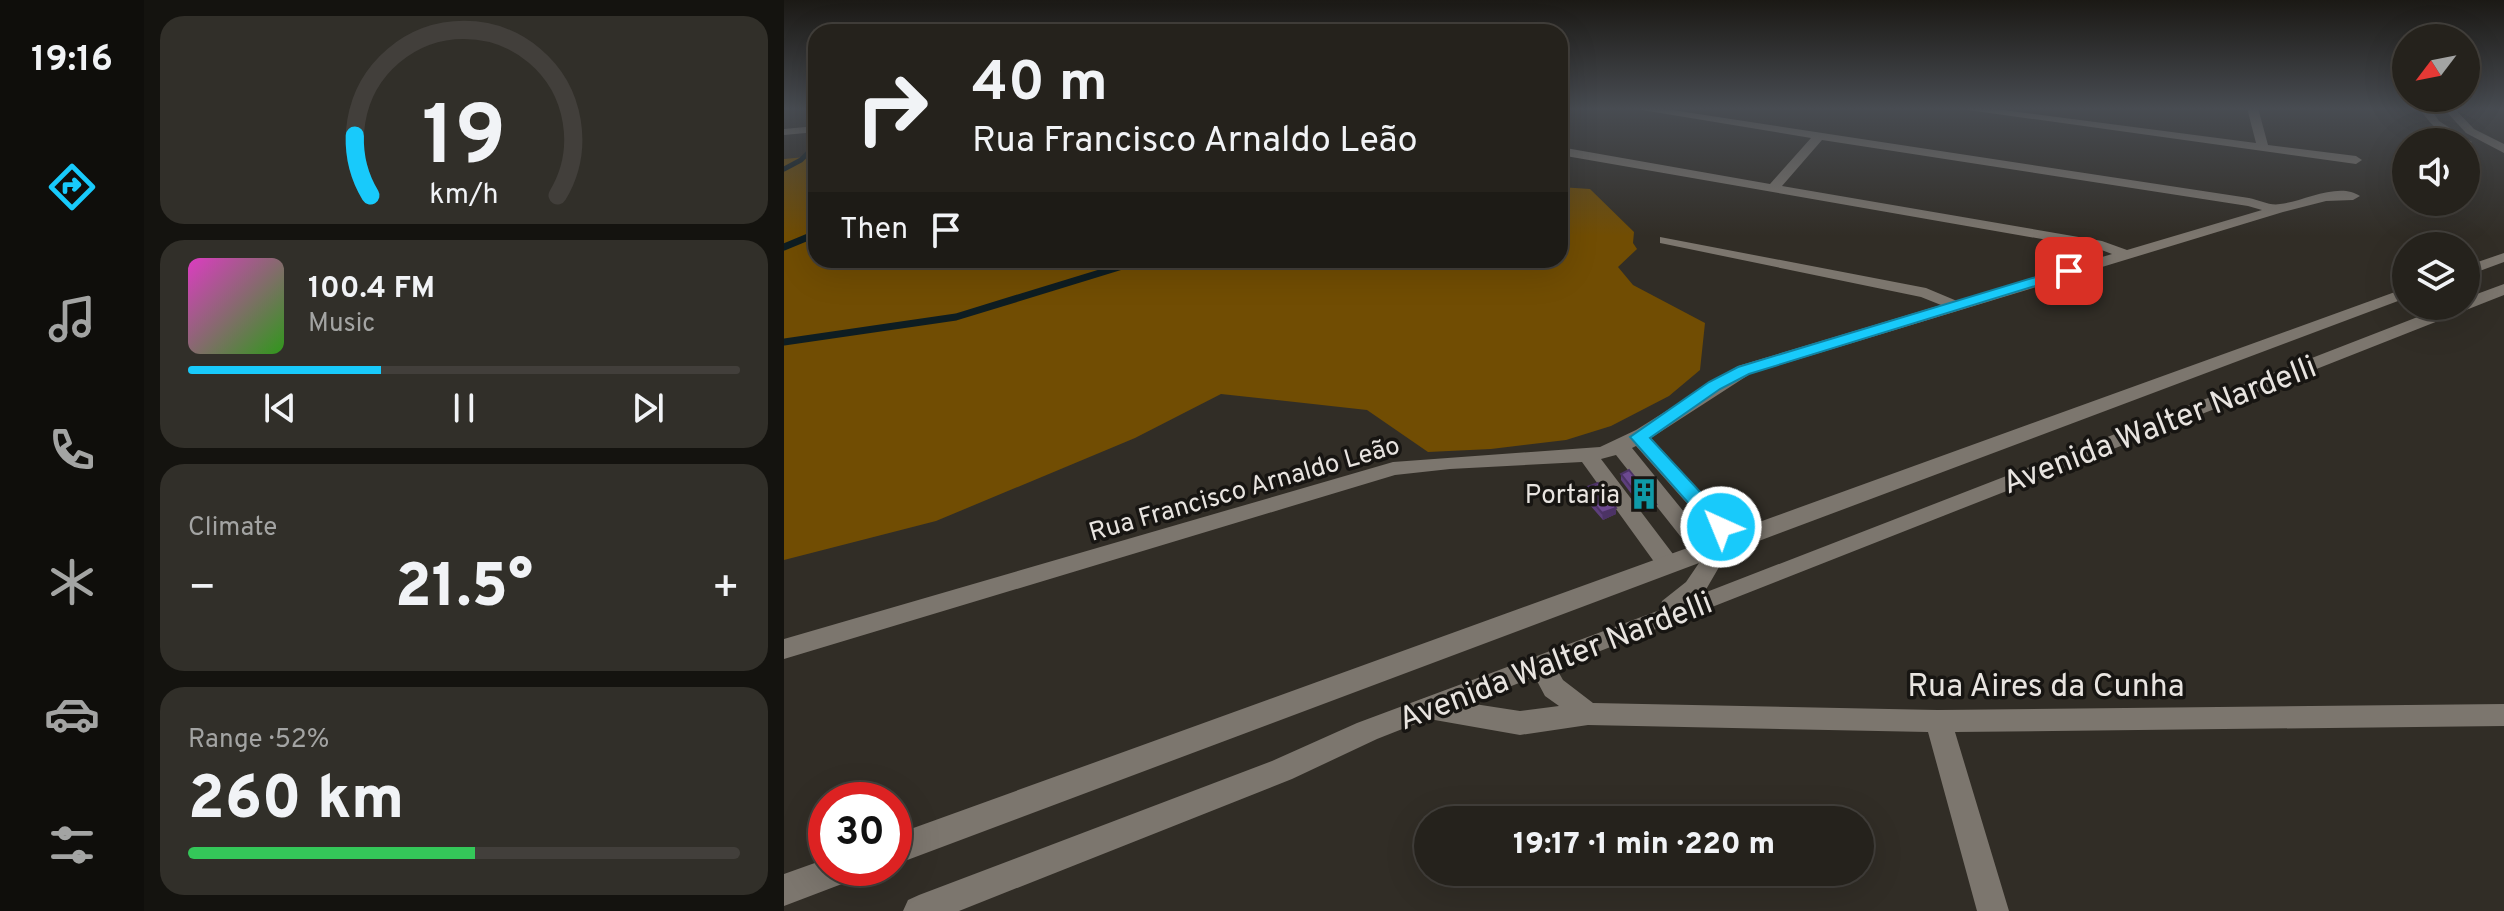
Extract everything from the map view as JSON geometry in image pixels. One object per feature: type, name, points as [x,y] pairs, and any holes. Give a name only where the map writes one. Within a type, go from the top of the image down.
[{"type":"street","points":[[1775,186],[1806,151]]},
{"type":"street","points":[[1914,151],[2278,209]]},
{"type":"street","points":[[2288,151],[2356,160]]},
{"type":"street","points":[[2485,151],[2504,159]]},
{"type":"street","points":[[1568,152],[2102,245],[2125,254]]},
{"type":"street","name":"Rua Francisco Arnaldo Leão","points":[[784,649],[1393,469],[1422,464],[1592,454],[1630,442],[1715,385],[1744,370],[2278,209],[2326,197],[2353,196]]},
{"type":"street","points":[[1665,240],[1926,293],[1956,306]]},
{"type":"street","points":[[2480,266],[2504,257]]},
{"type":"street","points":[[2480,298],[2504,289]]},
{"type":"street","name":"Avenida Walter Nardelli","points":[[912,843],[2392,298]]},
{"type":"street","name":"Avenida Walter Nardelli","points":[[919,911],[1282,770],[1367,731],[1542,666],[2424,320]]},
{"type":"street","points":[[1629,632],[1698,586],[1718,545],[1630,442]]},
{"type":"street","points":[[1592,454],[1635,516],[1674,561]]},
{"type":"street","points":[[1542,666],[1554,688],[1588,714]]},
{"type":"street","name":"Rua Aires da Cunha","points":[[1429,708],[1520,723],[1588,714],[1938,721],[2504,715]]},
{"type":"street","points":[[1938,721],[1993,911]]},
{"type":"street","points":[[784,890],[808,881]]},
{"type":"shaded area","points":[[808,157],[808,268],[1568,268],[1568,188],[1590,189],[1634,232],[1633,243],[1637,249],[1618,267],[1633,285],[1705,323],[1700,370],[1669,396],[1611,426],[1566,440],[1491,449],[1428,452],[1367,410],[1221,394],[1135,438],[936,521],[784,560],[784,159]]},
{"type":"building","name":"Portaria","points":[[1629,470],[1656,504],[1645,505],[1621,474]]},
{"type":"building","points":[[1598,483],[1616,508],[1602,513],[1582,489]]},
{"type":"waterway","points":[[784,169],[808,153]]},
{"type":"waterway","points":[[784,247],[808,237]]},
{"type":"waterway","points":[[784,342],[956,317],[1116,268]]},
{"type":"place","name":"Portaria","points":[[1644,494]]},
{"type":"route","points":[[1721,527],[1639,437],[1715,385],[1744,370],[2069,271]]}]
